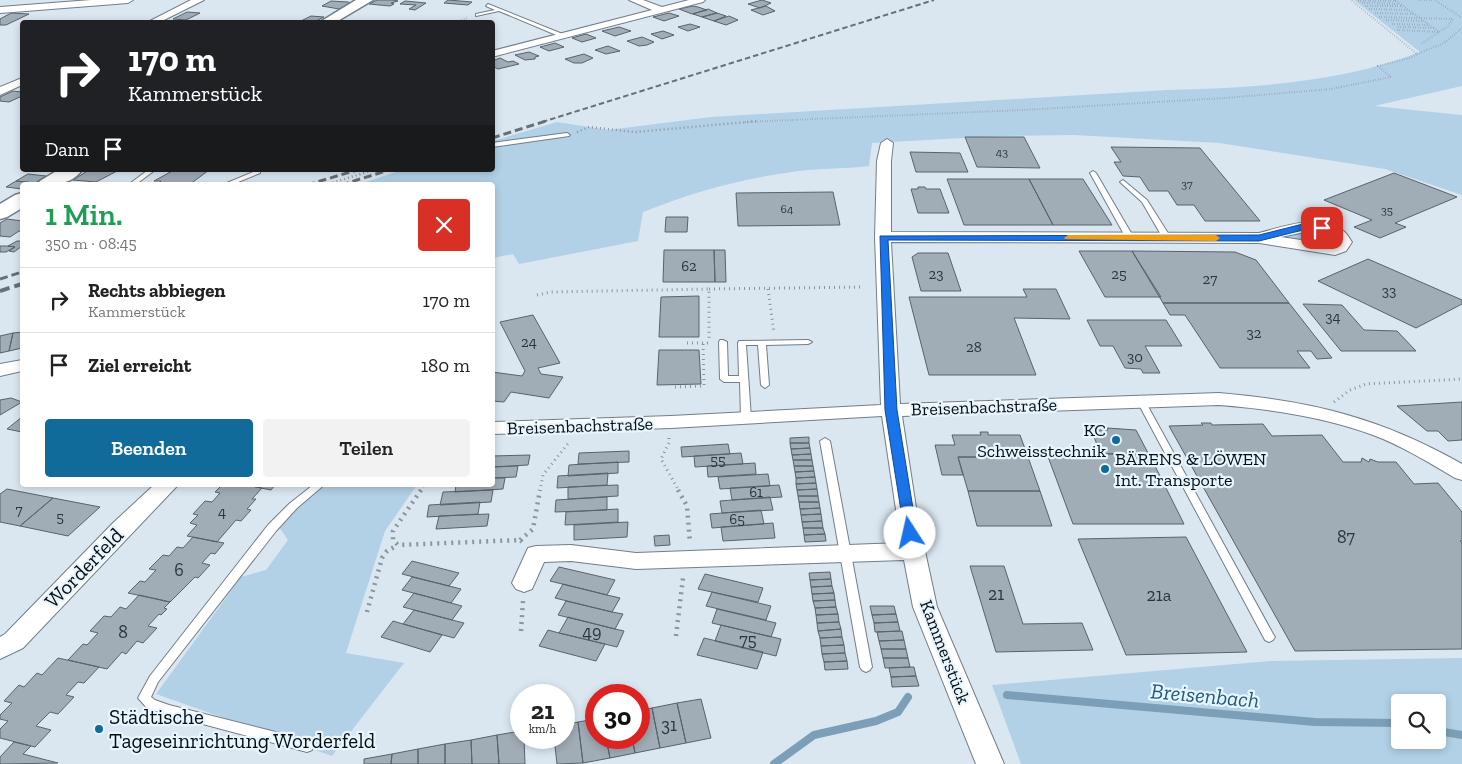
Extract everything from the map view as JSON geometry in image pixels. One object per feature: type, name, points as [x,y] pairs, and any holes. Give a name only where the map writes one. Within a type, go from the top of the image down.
[{"type":"street","points":[[0,14],[29,0]]},
{"type":"street","points":[[0,10],[128,0]]},
{"type":"street","points":[[158,20],[200,0]]},
{"type":"street","points":[[331,20],[366,0]]},
{"type":"street","points":[[634,0],[662,10]]},
{"type":"street","points":[[495,53],[700,0]]},
{"type":"street","points":[[0,91],[20,82]]},
{"type":"street","name":"Kammerstück","points":[[887,143],[884,160],[883,238],[891,410],[914,551],[925,607],[990,764]]},
{"type":"street","points":[[52,182],[69,172]]},
{"type":"street","points":[[0,212],[20,200]]},
{"type":"street","points":[[883,238],[1259,238]]},
{"type":"street","points":[[0,370],[20,366]]},
{"type":"street","name":"Breisenbachstraße","points":[[495,428],[891,410],[1219,399],[1269,404],[1320,413],[1381,432],[1462,473]]},
{"type":"street","name":"Worderfeld","points":[[0,649],[14,640],[121,529],[165,487]]},
{"type":"street","points":[[524,583],[528,547],[636,562],[914,551]]},
{"type":"lane","points":[[488,5],[563,36]]},
{"type":"lane","points":[[478,15],[499,10]]},
{"type":"lane","points":[[495,145],[567,135]]},
{"type":"lane","points":[[135,182],[149,172]]},
{"type":"lane","points":[[233,182],[258,172]]},
{"type":"lane","points":[[1093,174],[1130,238]]},
{"type":"lane","points":[[1123,182],[1145,201],[1167,238]]},
{"type":"lane","points":[[724,342],[724,379],[743,379]]},
{"type":"lane","points":[[746,418],[742,343],[808,342]]},
{"type":"lane","points":[[762,343],[765,385]]},
{"type":"lane","points":[[1141,402],[1269,637]]},
{"type":"lane","points":[[825,441],[866,667]]},
{"type":"lane","points":[[307,746],[170,710],[151,704],[144,698],[154,680],[272,528],[293,506],[317,487]]},
{"type":"path","points":[[1351,0],[1417,54]]},
{"type":"path","points":[[1358,0],[1396,1],[1438,32]]},
{"type":"path","points":[[1419,0],[1434,0],[1462,19]]},
{"type":"path","points":[[1362,3],[1400,4]]},
{"type":"path","points":[[1365,6],[1404,6]]},
{"type":"path","points":[[1369,9],[1408,10]]},
{"type":"path","points":[[1375,13],[1414,14]]},
{"type":"path","points":[[1379,17],[1462,19]]},
{"type":"path","points":[[1420,44],[1448,26],[1453,19]]},
{"type":"path","points":[[1386,20],[1425,21]]},
{"type":"path","points":[[1392,24],[1429,25]]},
{"type":"path","points":[[1434,28],[1398,28],[1438,32]]},
{"type":"path","points":[[567,135],[589,127],[636,132],[760,121],[1042,109],[1224,98],[1331,89],[1391,76],[1382,71],[1378,66],[1410,58],[1444,43],[1462,28]]},
{"type":"path","points":[[335,182],[367,172]]},
{"type":"path","points":[[537,295],[551,292],[864,288]]},
{"type":"path","points":[[709,289],[709,343]]},
{"type":"path","points":[[768,289],[776,342]]},
{"type":"path","points":[[687,343],[724,342]]},
{"type":"path","points":[[675,386],[704,386],[703,343]]},
{"type":"path","points":[[1320,413],[1350,390],[1366,384],[1462,379]]},
{"type":"path","points":[[668,437],[669,443],[661,459],[687,506],[688,560],[676,636]]},
{"type":"path","points":[[367,612],[382,558],[387,550],[398,545],[528,547],[543,475],[570,441]]},
{"type":"path","points":[[398,545],[393,540],[393,531],[423,487]]},
{"type":"path","points":[[520,631],[524,583]]},
{"type":"shaded area","points":[[1354,0],[1462,0],[1462,86],[1374,106],[1462,115],[1462,195],[1385,169],[1219,143],[1074,135],[999,136],[872,143],[869,166],[799,171],[759,177],[720,186],[643,212],[638,241],[519,264],[513,254],[495,258],[495,182],[366,182],[396,172],[495,172],[495,140],[557,122],[608,130],[711,117],[1167,90],[1231,88],[1295,82],[1359,71],[1420,52]]},
{"type":"shaded area","points":[[1310,231],[1328,235],[1334,242],[1328,245],[1279,238]]},
{"type":"shaded area","points":[[324,487],[416,487],[385,531],[346,653],[404,663],[332,756],[156,694],[241,577],[266,570],[288,540],[279,527],[300,506]]},
{"type":"shaded area","points":[[1462,658],[1462,764],[1021,764],[992,685],[1270,661]]},
{"type":"building","points":[[377,0],[398,1],[391,3],[394,4],[390,6],[369,4]]},
{"type":"building","points":[[448,0],[472,2],[468,5],[444,3]]},
{"type":"building","points":[[762,0],[771,3],[760,8],[748,4]]},
{"type":"building","points":[[331,1],[350,3],[339,9],[322,6]]},
{"type":"building","points":[[405,1],[426,3],[415,10],[409,9],[416,5],[400,4]]},
{"type":"building","points":[[693,6],[707,10],[692,14],[679,9]]},
{"type":"building","points":[[766,6],[775,11],[763,15],[751,10]]},
{"type":"building","points":[[708,9],[717,13],[702,17],[693,14]]},
{"type":"building","points":[[187,12],[200,13],[186,20],[173,19]]},
{"type":"building","points":[[11,13],[29,14],[6,25],[0,25],[0,19]]},
{"type":"building","points":[[669,13],[679,16],[664,21],[653,17]]},
{"type":"building","points":[[717,13],[726,16],[714,21],[702,17]]},
{"type":"building","points":[[311,16],[324,17],[318,20],[303,20]]},
{"type":"building","points":[[729,16],[738,20],[726,25],[714,21]]},
{"type":"building","points":[[690,24],[700,27],[688,31],[678,27]]},
{"type":"building","points":[[619,27],[631,31],[615,36],[602,31]]},
{"type":"building","points":[[663,31],[674,35],[662,39],[651,34]]},
{"type":"building","points":[[586,34],[596,38],[582,42],[572,38]]},
{"type":"building","points":[[642,37],[654,42],[639,46],[627,41]]},
{"type":"building","points":[[555,43],[564,47],[549,51],[540,47]]},
{"type":"building","points":[[608,46],[620,51],[606,54],[595,50]]},
{"type":"building","points":[[529,52],[539,56],[535,57],[535,59],[525,60],[515,55]]},
{"type":"building","points":[[584,54],[593,58],[582,63],[574,63],[565,59]]},
{"type":"building","points":[[500,58],[519,64],[498,69],[495,68],[495,60]]},
{"type":"building","points":[[13,91],[20,92],[20,97],[9,102],[0,101],[0,97]]},
{"type":"building","points":[[965,137],[1024,137],[1040,168],[977,167]]},
{"type":"building","points":[[1111,147],[1200,148],[1260,221],[1205,221],[1194,205],[1177,205],[1168,191],[1149,191],[1140,177],[1123,176],[1114,162],[1121,162]]},
{"type":"building","points":[[910,152],[960,153],[968,172],[916,172]]},
{"type":"building","points":[[86,172],[115,172],[96,182],[73,180]]},
{"type":"building","points":[[170,172],[206,172],[193,182],[154,181]]},
{"type":"building","points":[[1394,173],[1457,197],[1395,223],[1406,227],[1380,238],[1354,227],[1372,220],[1324,200]]},
{"type":"building","points":[[28,174],[46,176],[37,182],[16,181]]},
{"type":"building","points":[[947,179],[1029,179],[1053,225],[964,225]]},
{"type":"building","points":[[1029,179],[1083,179],[1112,225],[1053,225]]},
{"type":"building","points":[[16,181],[26,182],[20,182],[20,189],[6,187]]},
{"type":"building","points":[[918,187],[940,189],[949,213],[918,213],[911,189],[918,189]]},
{"type":"building","points":[[833,192],[840,225],[738,226],[736,193]]},
{"type":"building","points":[[666,217],[688,217],[687,232],[665,232]]},
{"type":"building","points":[[7,219],[20,221],[20,231],[10,237],[0,236],[0,223]]},
{"type":"building","points":[[20,241],[20,248],[14,252],[9,251],[15,247],[8,246]]},
{"type":"building","points":[[0,246],[15,247],[6,252],[0,252]]},
{"type":"building","points":[[664,250],[714,250],[715,282],[663,282]]},
{"type":"building","points":[[714,250],[725,250],[726,282],[715,282]]},
{"type":"building","points":[[1079,251],[1132,251],[1161,297],[1105,297]]},
{"type":"building","points":[[1132,251],[1235,252],[1256,260],[1289,303],[1163,303]]},
{"type":"building","points":[[918,253],[948,253],[961,291],[921,291],[912,257]]},
{"type":"building","points":[[1368,259],[1462,300],[1462,304],[1416,328],[1318,281]]},
{"type":"building","points":[[1023,289],[1056,289],[1070,319],[1014,318],[1036,375],[929,375],[909,297],[1027,297]]},
{"type":"building","points":[[699,296],[699,337],[659,337],[661,297]]},
{"type":"building","points":[[1163,303],[1289,303],[1332,358],[1317,359],[1311,351],[1297,351],[1310,368],[1220,368],[1185,315],[1170,315]]},
{"type":"building","points":[[1303,304],[1342,305],[1364,330],[1397,331],[1416,351],[1341,351]]},
{"type":"building","points":[[533,315],[560,363],[538,368],[541,374],[563,377],[549,398],[511,392],[504,402],[495,401],[495,372],[522,376],[525,371],[500,322]]},
{"type":"building","points":[[1087,320],[1166,320],[1182,346],[1145,346],[1160,373],[1143,373],[1141,369],[1125,368],[1113,346],[1100,346]]},
{"type":"building","points":[[20,332],[20,348],[9,351],[13,333]]},
{"type":"building","points":[[13,333],[9,351],[0,353],[0,336]]},
{"type":"building","points":[[659,350],[699,350],[701,384],[657,385]]},
{"type":"building","points":[[11,398],[20,401],[20,403],[0,415],[0,400]]},
{"type":"building","points":[[1462,402],[1462,440],[1448,441],[1438,431],[1427,431],[1397,406]]},
{"type":"building","points":[[20,419],[20,432],[7,429]]},
{"type":"building","points":[[1201,423],[1211,423],[1212,425],[1263,424],[1272,436],[1322,435],[1343,462],[1361,462],[1362,458],[1369,462],[1370,459],[1378,462],[1396,462],[1414,484],[1438,483],[1462,512],[1462,541],[1460,541],[1462,543],[1462,649],[1295,651],[1169,426],[1203,425]]},
{"type":"building","points":[[1107,428],[1136,430],[1148,453],[1101,454],[1091,430],[1108,430]]},
{"type":"building","points":[[980,432],[988,432],[988,435],[1020,435],[1028,457],[958,457],[963,475],[942,475],[935,445],[955,445],[952,435],[981,435]]},
{"type":"building","points":[[809,437],[809,443],[790,443],[790,438]]},
{"type":"building","points":[[790,443],[809,443],[810,448],[791,449]]},
{"type":"building","points":[[728,444],[730,454],[682,457],[681,447]]},
{"type":"building","points":[[810,448],[811,454],[792,455],[791,449]]},
{"type":"building","points":[[629,451],[629,462],[578,464],[579,453]]},
{"type":"building","points":[[741,453],[743,464],[695,467],[694,456]]},
{"type":"building","points":[[811,454],[812,460],[793,460],[792,455]]},
{"type":"building","points":[[1047,454],[1149,454],[1184,524],[1073,524]]},
{"type":"building","points":[[530,455],[528,465],[495,467],[495,456]]},
{"type":"building","points":[[958,457],[1028,457],[1040,491],[968,491]]},
{"type":"building","points":[[793,460],[812,460],[813,466],[794,466]]},
{"type":"building","points":[[618,462],[618,473],[568,476],[569,465]]},
{"type":"building","points":[[755,463],[756,474],[708,477],[707,466]]},
{"type":"building","points":[[518,466],[516,477],[495,478],[495,467]]},
{"type":"building","points":[[794,466],[813,466],[814,471],[795,472]]},
{"type":"building","points":[[814,471],[815,477],[796,478],[795,472]]},
{"type":"building","points":[[608,473],[607,485],[557,488],[558,476]]},
{"type":"building","points":[[768,474],[770,486],[720,489],[718,477]]},
{"type":"building","points":[[815,477],[816,483],[796,484],[796,478]]},
{"type":"building","points":[[495,478],[505,478],[503,489],[455,492],[456,487],[495,487]]},
{"type":"building","points":[[816,483],[817,489],[797,490],[796,484]]},
{"type":"building","points":[[618,485],[618,496],[568,499],[568,487]]},
{"type":"building","points":[[779,485],[782,497],[732,500],[730,488]]},
{"type":"building","points":[[220,487],[262,488],[252,499],[256,499],[247,509],[251,510],[241,521],[236,520],[217,542],[187,536],[197,525],[190,523],[198,515],[193,514],[205,501],[212,502],[220,493],[215,492]]},
{"type":"building","points":[[256,487],[273,487],[271,490]]},
{"type":"building","points":[[7,489],[53,498],[20,526],[0,522],[0,494]]},
{"type":"building","points":[[817,489],[818,496],[798,496],[797,490]]},
{"type":"building","points":[[493,490],[491,502],[440,505],[443,492]]},
{"type":"building","points":[[968,491],[1040,491],[1052,526],[977,526]]},
{"type":"building","points":[[798,496],[818,496],[819,502],[799,502]]},
{"type":"building","points":[[607,497],[607,510],[555,512],[556,500]]},
{"type":"building","points":[[770,497],[773,510],[722,513],[720,501]]},
{"type":"building","points":[[53,498],[100,507],[68,536],[20,526]]},
{"type":"building","points":[[480,502],[478,514],[427,517],[429,505]]},
{"type":"building","points":[[799,502],[819,502],[820,508],[800,509]]},
{"type":"building","points":[[820,508],[821,514],[801,515],[800,509]]},
{"type":"building","points":[[618,509],[618,522],[565,525],[566,512]]},
{"type":"building","points":[[761,510],[764,524],[712,528],[710,514]]},
{"type":"building","points":[[489,514],[487,526],[436,529],[439,516]]},
{"type":"building","points":[[821,514],[822,521],[802,522],[801,515]]},
{"type":"building","points":[[822,521],[823,528],[803,528],[802,522]]},
{"type":"building","points":[[628,522],[627,537],[574,540],[574,525]]},
{"type":"building","points":[[773,523],[775,538],[723,541],[721,527]]},
{"type":"building","points":[[803,528],[823,528],[825,534],[804,535]]},
{"type":"building","points":[[825,534],[826,541],[805,542],[804,535]]},
{"type":"building","points":[[669,535],[670,545],[655,546],[654,536]]},
{"type":"building","points":[[193,537],[224,543],[215,554],[211,553],[202,563],[210,565],[198,578],[195,577],[170,602],[128,593],[140,581],[145,582],[156,570],[149,569],[163,555],[169,556],[177,547],[183,548]]},
{"type":"building","points":[[1186,537],[1247,652],[1126,655],[1078,539]]},
{"type":"building","points":[[412,561],[459,573],[449,586],[402,574]]},
{"type":"building","points":[[970,566],[1004,566],[1023,624],[1082,623],[1093,650],[996,652]]},
{"type":"building","points":[[559,567],[615,580],[607,595],[550,581]]},
{"type":"building","points":[[830,572],[831,579],[810,580],[809,573]]},
{"type":"building","points":[[705,574],[763,588],[758,602],[698,589]]},
{"type":"building","points":[[412,577],[461,589],[451,603],[402,590]]},
{"type":"building","points":[[831,579],[832,586],[811,587],[810,580]]},
{"type":"building","points":[[563,584],[620,598],[612,612],[555,598]]},
{"type":"building","points":[[832,586],[834,593],[812,594],[811,587]]},
{"type":"building","points":[[712,592],[771,606],[766,620],[706,606]]},
{"type":"building","points":[[414,593],[462,606],[452,620],[403,607]]},
{"type":"building","points":[[834,593],[835,600],[813,601],[812,594]]},
{"type":"building","points":[[139,595],[170,602],[164,608],[167,609],[161,615],[159,614],[148,626],[157,628],[143,643],[137,641],[126,654],[122,652],[107,669],[68,660],[83,644],[87,645],[98,633],[90,631],[104,616],[111,617],[120,607],[126,609]]},
{"type":"building","points":[[835,600],[836,607],[815,608],[813,601]]},
{"type":"building","points":[[566,601],[623,614],[615,629],[558,615]]},
{"type":"building","points":[[870,606],[894,606],[896,614],[872,615]]},
{"type":"building","points":[[836,607],[838,614],[816,615],[815,608]]},
{"type":"building","points":[[717,609],[776,623],[771,637],[712,623]]},
{"type":"building","points":[[414,610],[464,623],[454,638],[403,624]]},
{"type":"building","points":[[838,614],[839,622],[817,623],[816,615]]},
{"type":"building","points":[[896,614],[898,622],[874,623],[872,615]]},
{"type":"building","points":[[568,617],[624,631],[617,647],[559,633]]},
{"type":"building","points":[[393,621],[442,635],[430,652],[381,637]]},
{"type":"building","points":[[839,622],[841,629],[818,631],[817,623]]},
{"type":"building","points":[[898,622],[900,631],[875,632],[874,623]]},
{"type":"building","points":[[721,625],[781,639],[776,656],[715,641]]},
{"type":"building","points":[[841,629],[842,637],[820,638],[818,631]]},
{"type":"building","points":[[548,630],[605,644],[596,661],[539,646]]},
{"type":"building","points":[[902,631],[904,640],[879,641],[877,632]]},
{"type":"building","points":[[842,637],[844,645],[821,646],[820,638]]},
{"type":"building","points":[[704,638],[763,652],[757,669],[697,655]]},
{"type":"building","points":[[904,640],[906,649],[881,649],[879,641]]},
{"type":"building","points":[[844,645],[845,653],[822,654],[821,646]]},
{"type":"building","points":[[881,649],[906,649],[908,658],[883,658]]},
{"type":"building","points":[[845,653],[847,661],[824,662],[822,654]]},
{"type":"building","points":[[58,658],[99,667],[84,683],[78,682],[66,695],[74,697],[58,714],[50,712],[36,726],[51,730],[35,747],[0,738],[0,729],[8,721],[0,719],[0,715],[12,703],[4,701],[19,685],[24,687],[37,673],[42,675]]},
{"type":"building","points":[[883,658],[908,658],[910,667],[885,668]]},
{"type":"building","points":[[847,661],[848,669],[825,670],[824,662]]},
{"type":"building","points":[[914,667],[916,676],[891,677],[889,668]]},
{"type":"building","points":[[916,676],[919,686],[892,687],[891,677]]},
{"type":"building","points":[[701,699],[711,738],[686,743],[677,703]]},
{"type":"building","points":[[677,703],[686,743],[660,748],[652,708]]},
{"type":"building","points":[[650,708],[652,708],[660,748],[635,753],[634,749],[650,749]]},
{"type":"building","points":[[585,721],[585,749],[608,749],[610,758],[583,763],[578,722]]},
{"type":"building","points":[[578,722],[583,763],[557,764],[555,749],[575,749],[575,723]]},
{"type":"building","points":[[510,733],[510,749],[524,749],[525,764],[499,764],[497,735]]},
{"type":"building","points":[[497,735],[499,764],[472,764],[471,740]]},
{"type":"building","points":[[471,740],[472,764],[445,764],[445,744]]},
{"type":"building","points":[[14,742],[31,746],[23,754],[58,763],[0,764],[0,757]]},
{"type":"building","points":[[445,744],[445,764],[418,764],[418,749]]},
{"type":"building","points":[[418,749],[418,764],[391,764],[392,754]]},
{"type":"building","points":[[608,749],[634,749],[635,753],[610,758]]},
{"type":"building","points":[[392,754],[391,764],[364,764],[364,759]]},
{"type":"waterway","name":"Breisenbach","points":[[1007,695],[1315,722],[1391,723]]},
{"type":"waterway","name":"Breisenbach","points":[[774,764],[814,735],[876,721],[898,712],[908,697]]},
{"type":"waterway","name":"Breisenbach","points":[[1446,732],[1462,735]]},
{"type":"railway","points":[[542,122],[934,0]]},
{"type":"railway","points":[[495,137],[546,121]]},
{"type":"railway","points":[[317,182],[350,172]]},
{"type":"railway","points":[[351,182],[383,172]]},
{"type":"railway","points":[[0,279],[20,273]]},
{"type":"railway","points":[[0,291],[20,285]]},
{"type":"slow traffic","points":[[1068,238],[1216,238]]},
{"type":"place","name":"KC Schweisstechnik","points":[[1116,440]]},
{"type":"place","name":"BÄRENS & LÖWEN Int. Transporte","points":[[1105,469]]},
{"type":"place","name":"Städtische Tageseinrichtung Worderfeld","points":[[99,729]]},
{"type":"route","points":[[910,533],[891,410],[883,238],[1259,238],[1303,227],[1322,228]]}]
